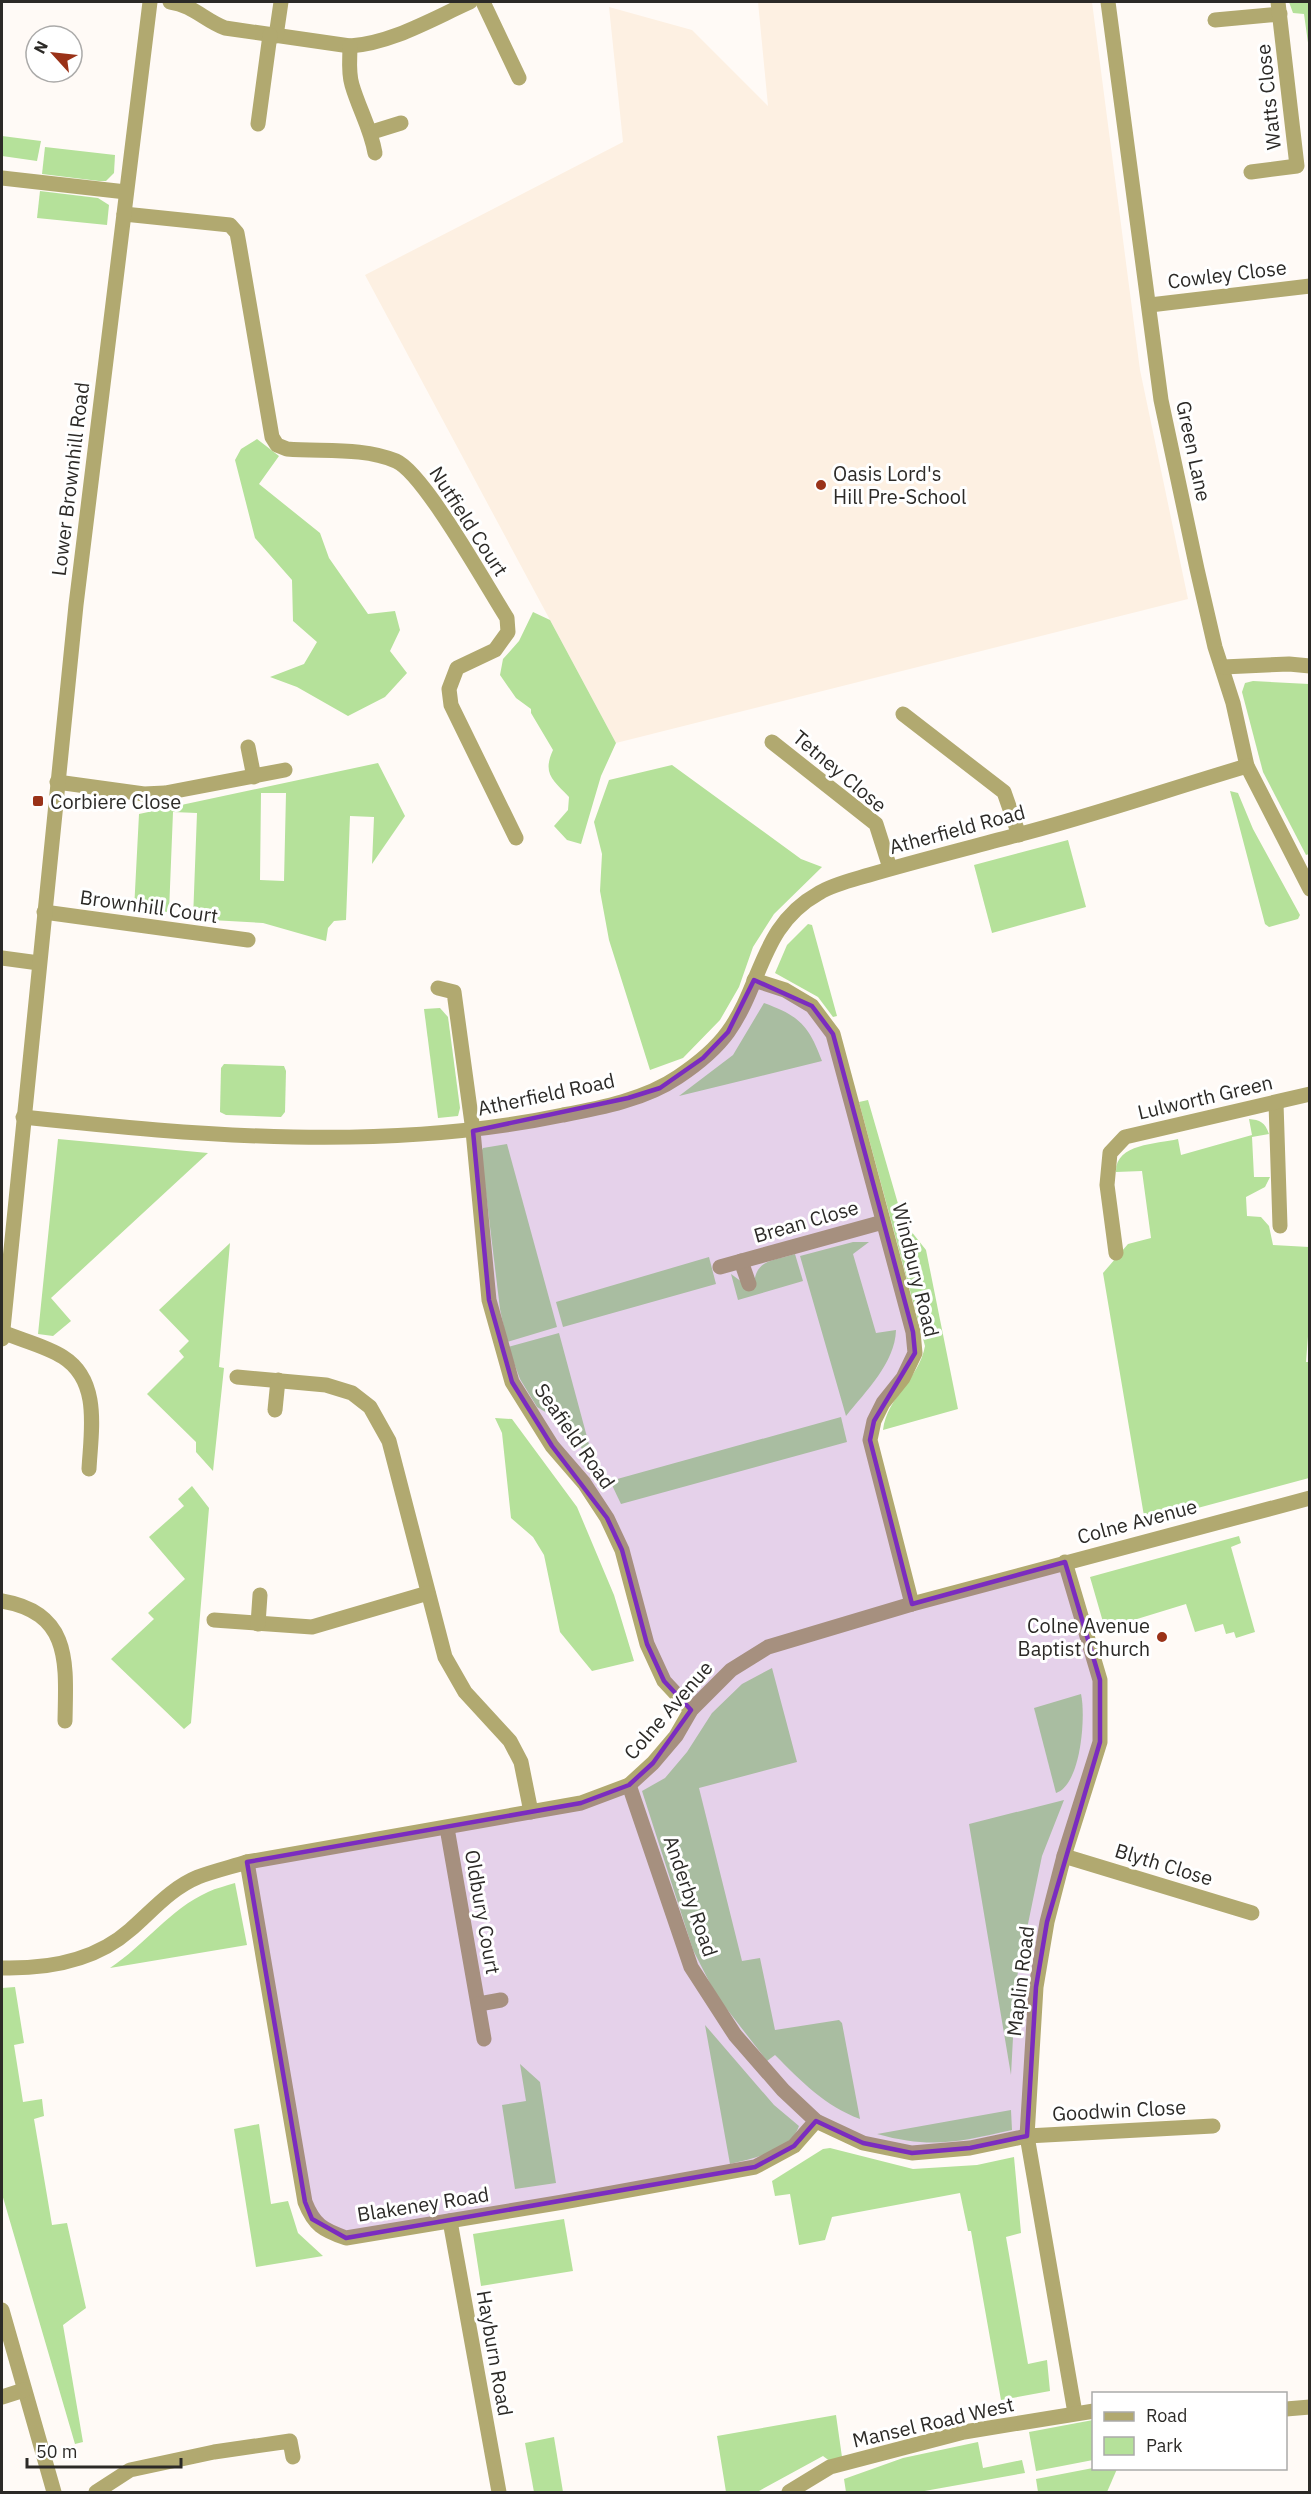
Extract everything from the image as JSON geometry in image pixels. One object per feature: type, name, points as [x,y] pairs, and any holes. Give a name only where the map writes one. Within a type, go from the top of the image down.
[{"type":"street","name":"Lower Brownhill Road","points":[[2,1336],[57,783],[150,2]]},
{"type":"street","points":[[170,2],[197,9],[214,24],[225,28],[350,46],[370,45],[470,2]]},
{"type":"street","points":[[258,124],[281,2]]},
{"type":"street","points":[[483,2],[519,78]]},
{"type":"street","name":"Green Lane","points":[[1108,2],[1161,400],[1199,580],[1247,766],[1310,889]]},
{"type":"street","name":"Watts Close","points":[[1215,20],[1279,8],[1297,166],[1251,172]]},
{"type":"street","points":[[350,46],[349,72],[352,86],[372,132],[375,153]]},
{"type":"street","points":[[372,132],[401,123]]},
{"type":"street","points":[[2,178],[126,192]]},
{"type":"street","name":"Nutfield Court","points":[[124,214],[230,225],[237,233],[272,437],[277,445],[287,449],[372,454],[398,462],[422,483],[507,618],[508,632],[495,650],[457,668],[449,689],[451,705],[516,838]]},
{"type":"street","name":"Cowley Close","points":[[1150,304],[1310,286]]},
{"type":"street","points":[[1223,667],[1289,664],[1310,666]]},
{"type":"street","points":[[903,714],[1004,792],[1019,835]]},
{"type":"street","name":"Tetney Close","points":[[772,742],[876,824],[890,868]]},
{"type":"street","points":[[248,747],[254,777]]},
{"type":"street","name":"Atherfield Road","points":[[23,1117],[242,1134],[373,1137],[473,1131],[595,1109],[660,1088],[703,1058],[728,1032],[754,980],[772,936],[786,919],[806,902],[839,884],[890,868],[1019,835],[1247,766]]},
{"type":"street","points":[[57,783],[144,794],[188,791],[285,770]]},
{"type":"street","name":"Brownhill Court","points":[[44,912],[248,940]]},
{"type":"street","points":[[2,958],[39,963]]},
{"type":"street","name":"Windbury Road","points":[[754,980],[785,990],[812,1006],[833,1034],[914,1332],[915,1353],[903,1378],[883,1403],[874,1420],[870,1440],[912,1604]]},
{"type":"street","name":"Seafield Road","points":[[438,988],[454,992],[473,1131],[489,1300],[512,1382],[552,1446],[584,1483],[607,1518],[622,1550],[647,1644],[664,1681],[691,1710]]},
{"type":"street","name":"Lulworth Green","points":[[1116,1253],[1107,1185],[1110,1153],[1125,1137],[1310,1094]]},
{"type":"street","points":[[1276,1103],[1280,1226]]},
{"type":"street","name":"Brean Close","points":[[720,1267],[883,1222]]},
{"type":"street","name":"Brean Close","points":[[741,1261],[749,1284]]},
{"type":"street","points":[[2,1336],[64,1357],[85,1380],[92,1411],[89,1469]]},
{"type":"street","points":[[237,1377],[326,1385],[352,1393],[370,1407],[389,1440],[445,1657],[465,1692],[510,1741],[521,1762],[531,1812]]},
{"type":"street","points":[[275,1410],[278,1380]]},
{"type":"street","name":"Colne Avenue","points":[[2,1968],[30,1969],[83,1958],[128,1932],[164,1898],[197,1877],[246,1862],[581,1803],[629,1785],[661,1754],[691,1710],[731,1670],[768,1647],[912,1604],[1310,1498]]},
{"type":"street","name":"Maplin Road","points":[[1065,1562],[1100,1680],[1100,1742],[1064,1856],[1047,1922],[1036,1987],[1028,2136],[1075,2414]]},
{"type":"street","points":[[214,1620],[312,1627],[428,1593]]},
{"type":"street","points":[[258,1624],[260,1595]]},
{"type":"street","points":[[2,1601],[15,1603],[42,1615],[61,1641],[66,1676],[65,1721]]},
{"type":"street","name":"Anderby Road","points":[[629,1785],[692,1967],[735,2035],[783,2090],[816,2121],[863,2143],[912,2153],[970,2148],[1028,2136]]},
{"type":"street","name":"Oldbury Court","points":[[447,1828],[484,2039]]},
{"type":"street","name":"Blyth Close","points":[[1064,1856],[1252,1913]]},
{"type":"street","name":"Blakeney Road","points":[[246,1862],[305,2202],[312,2219],[327,2232],[346,2238],[755,2167],[794,2146],[816,2121]]},
{"type":"street","name":"Oldbury Court","points":[[479,2004],[501,2000]]},
{"type":"street","name":"Goodwin Close","points":[[1028,2136],[1213,2126]]},
{"type":"street","name":"Hayburn Road","points":[[450,2221],[499,2493]]},
{"type":"street","points":[[2,2310],[54,2493]]},
{"type":"street","points":[[2,2397],[24,2390]]},
{"type":"street","points":[[1287,2409],[1310,2407]]},
{"type":"street","name":"Mansel Road West","points":[[789,2493],[830,2467],[964,2432],[1092,2410]]},
{"type":"street","points":[[96,2493],[130,2470],[214,2452],[290,2441],[293,2457]]},
{"type":"highlighted area","points":[[754,980],[812,1006],[833,1034],[913,1332],[915,1353],[874,1421],[870,1440],[912,1604],[1065,1562],[1100,1680],[1100,1742],[1047,1922],[1036,1987],[1027,2136],[970,2148],[912,2153],[863,2143],[816,2121],[794,2146],[755,2167],[346,2238],[312,2219],[305,2202],[247,1862],[581,1803],[629,1785],[653,1763],[691,1710],[664,1681],[647,1644],[622,1550],[607,1518],[552,1446],[512,1382],[489,1300],[473,1131],[628,1098],[660,1088],[703,1058],[728,1032]]},
{"type":"shaded area","name":"Oasis Lord's Hill Pre-School","points":[[758,2],[1092,2],[1140,370],[1188,599],[616,743],[365,275],[623,142],[609,7],[692,30],[768,106]]},
{"type":"green space","points":[[1289,2],[1309,2],[1309,50],[1304,14],[1293,13]]},
{"type":"green space","points":[[2,136],[41,141],[37,161],[2,156]]},
{"type":"green space","points":[[45,147],[115,155],[114,173],[106,181],[42,174]]},
{"type":"green space","points":[[40,191],[98,198],[109,205],[107,225],[37,218]]},
{"type":"green space","points":[[257,439],[279,456],[259,484],[320,533],[329,558],[368,614],[395,611],[400,630],[390,651],[407,673],[385,697],[348,716],[297,687],[270,677],[304,664],[317,642],[293,621],[292,580],[255,538],[235,460],[241,449]]},
{"type":"green space","points":[[533,612],[550,620],[616,743],[601,776],[581,844],[567,840],[554,826],[568,810],[569,797],[554,781],[549,771],[553,750],[531,713],[531,709],[516,698],[500,675],[503,659],[519,641]]},
{"type":"green space","points":[[1253,681],[1309,684],[1309,854],[1306,855],[1263,772],[1242,692],[1245,683]]},
{"type":"green space","points":[[378,763],[405,816],[372,864],[374,817],[350,816],[346,920],[334,921],[328,928],[326,941],[263,923],[193,919],[197,813],[173,812],[169,912],[134,910],[139,814]],"holes":[[[261,793],[286,793],[284,881],[260,880]]]},
{"type":"green space","points":[[672,765],[801,859],[822,867],[774,914],[753,947],[739,987],[720,1020],[683,1058],[650,1070],[609,940],[600,891],[602,854],[594,822],[609,780]]},
{"type":"green space","points":[[1230,791],[1238,793],[1253,829],[1300,915],[1298,919],[1269,927],[1265,924]]},
{"type":"green space","points":[[1068,840],[1086,907],[992,933],[974,865]]},
{"type":"green space","points":[[808,924],[812,925],[837,1016],[833,1017],[818,997],[775,973],[787,945]]},
{"type":"green space","points":[[764,1003],[786,1013],[802,1024],[813,1039],[822,1061],[679,1096],[733,1055]]},
{"type":"green space","points":[[440,1008],[448,1017],[460,1108],[458,1116],[438,1118],[424,1009]]},
{"type":"green space","points":[[224,1064],[284,1066],[286,1071],[285,1112],[281,1117],[226,1115],[220,1112],[221,1068]]},
{"type":"green space","points":[[868,1100],[903,1221],[926,1250],[958,1409],[883,1430],[890,1408],[922,1358],[925,1346],[859,1102]]},
{"type":"green space","points":[[1249,1119],[1262,1122],[1269,1134],[1252,1137],[1254,1177],[1270,1177],[1265,1187],[1246,1197],[1247,1216],[1261,1217],[1269,1226],[1273,1245],[1309,1247],[1310,1311],[1306,1362],[1310,1362],[1309,1478],[1153,1520],[1144,1516],[1103,1273],[1128,1244],[1151,1238],[1142,1171],[1116,1172],[1117,1163],[1129,1151],[1148,1144],[1178,1139],[1181,1155],[1252,1135]]},
{"type":"green space","points":[[58,1139],[208,1153],[51,1298],[71,1321],[53,1336],[38,1334]]},
{"type":"green space","points":[[507,1144],[557,1327],[507,1342],[500,1309],[481,1152],[483,1148]]},
{"type":"green space","points":[[853,1242],[869,1242],[853,1254],[876,1333],[896,1330],[891,1354],[885,1365],[846,1416],[800,1256]]},
{"type":"green space","points":[[230,1243],[219,1367],[224,1368],[213,1471],[196,1452],[196,1442],[147,1394],[184,1357],[179,1351],[189,1341],[159,1310]]},
{"type":"green space","points":[[795,1254],[803,1281],[738,1300],[731,1274],[742,1282],[747,1291],[754,1289],[760,1267],[765,1263]]},
{"type":"green space","points":[[709,1257],[716,1284],[563,1327],[556,1302]]},
{"type":"green space","points":[[559,1333],[594,1463],[557,1419],[537,1407],[520,1379],[508,1347]]},
{"type":"green space","points":[[841,1417],[847,1442],[621,1504],[610,1481]]},
{"type":"green space","points":[[495,1418],[512,1419],[577,1507],[614,1595],[634,1661],[592,1671],[560,1632],[544,1555],[533,1537],[511,1518],[502,1433]]},
{"type":"green space","points":[[192,1486],[209,1508],[191,1723],[184,1729],[111,1659],[154,1619],[148,1613],[185,1579],[149,1537],[184,1506],[178,1499]]},
{"type":"green space","points":[[1239,1536],[1241,1543],[1231,1547],[1255,1632],[1236,1638],[1234,1632],[1226,1634],[1223,1624],[1195,1632],[1186,1604],[1124,1623],[1103,1622],[1090,1577]]},
{"type":"green space","points":[[772,1668],[797,1762],[699,1788],[742,1961],[760,1958],[775,2030],[839,2020],[842,2023],[860,2119],[847,2114],[825,2100],[775,2055],[767,2061],[716,1995],[693,1950],[642,1791],[665,1778],[687,1752],[712,1713],[742,1684]]},
{"type":"green space","points":[[1081,1694],[1083,1718],[1080,1749],[1071,1777],[1056,1793],[1034,1708]]},
{"type":"green space","points":[[1064,1800],[1042,1856],[1016,1982],[1011,2075],[969,1824]]},
{"type":"green space","points":[[235,1883],[247,1945],[110,1968],[194,1899]]},
{"type":"green space","points":[[15,1987],[24,2043],[14,2045],[23,2102],[42,2099],[44,2116],[34,2119],[52,2225],[67,2223],[86,2308],[63,2325],[83,2442],[75,2444],[2,2194],[2,1988]]},
{"type":"green space","points":[[705,2025],[774,2105],[799,2126],[788,2142],[780,2148],[730,2164]]},
{"type":"green space","points":[[520,2064],[540,2082],[556,2183],[515,2189],[502,2105],[526,2101]]},
{"type":"green space","points":[[1011,2110],[1012,2130],[976,2138],[929,2142],[896,2139],[877,2134]]},
{"type":"green space","points":[[259,2124],[271,2204],[288,2201],[298,2233],[323,2256],[256,2267],[234,2129]]},
{"type":"green space","points":[[830,2148],[913,2169],[977,2165],[1014,2157],[1021,2233],[1006,2237],[1028,2364],[1047,2360],[1050,2391],[1001,2400],[971,2231],[968,2231],[960,2193],[832,2217],[825,2240],[799,2245],[790,2194],[775,2196],[772,2181],[823,2149]]},
{"type":"green space","points":[[564,2219],[573,2271],[481,2286],[473,2234]]},
{"type":"green space","points":[[836,2415],[842,2457],[831,2462],[823,2456],[757,2492],[726,2492],[717,2436]]},
{"type":"green space","points":[[1092,2420],[1092,2460],[1036,2471],[1029,2432]]},
{"type":"green space","points":[[554,2437],[563,2492],[534,2492],[525,2443]]},
{"type":"green space","points":[[978,2442],[983,2468],[1022,2460],[1025,2473],[919,2492],[846,2492],[844,2479],[903,2458]]},
{"type":"green space","points":[[1092,2468],[1092,2470],[1117,2470],[1107,2492],[1038,2492],[1036,2479]]},
{"type":"place","name":"Oasis Lord's Hill Pre-School","points":[[821,485]]},
{"type":"place","name":"Corbiere Close","points":[[38,801]]},
{"type":"place","name":"Colne Avenue Baptist Church","points":[[1162,1637]]}]
